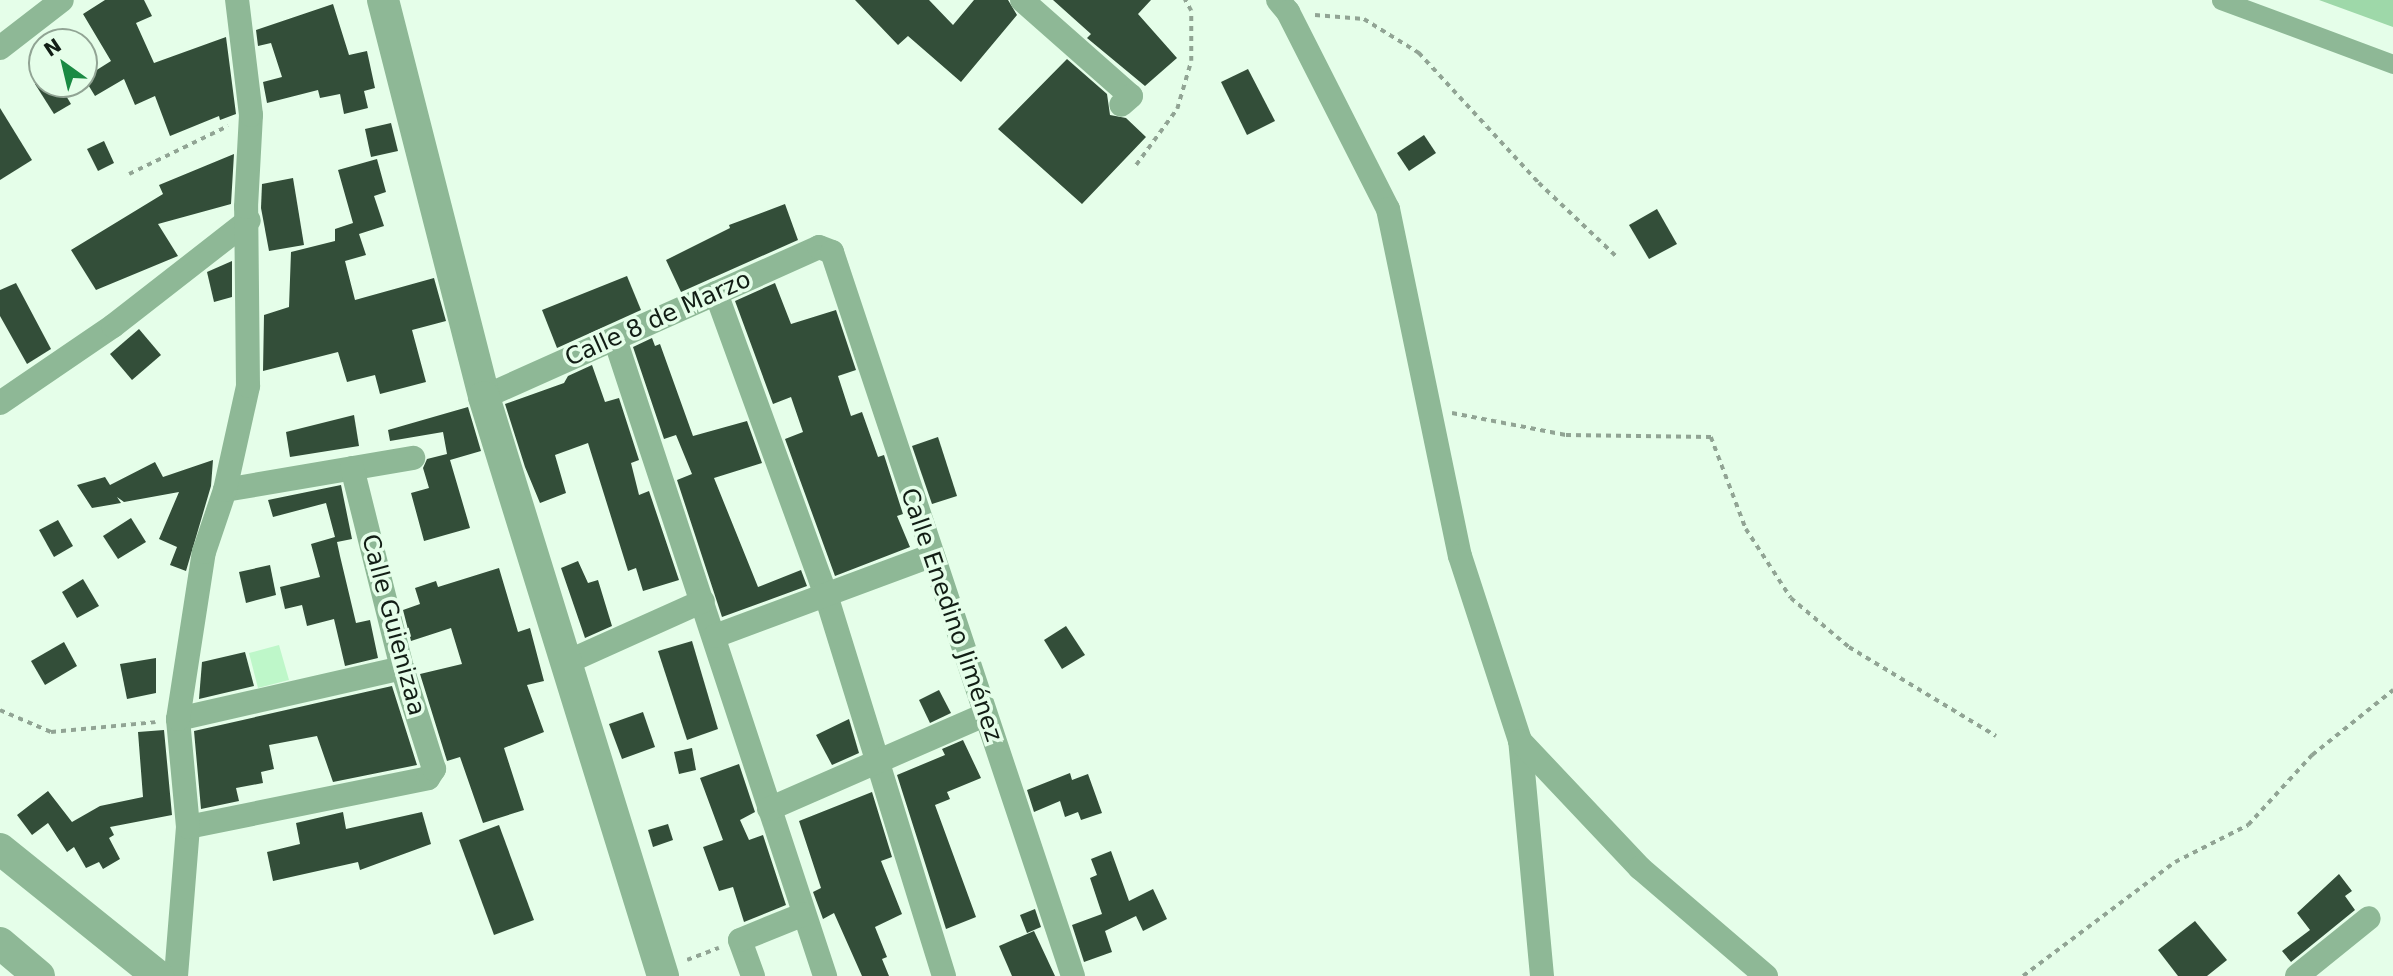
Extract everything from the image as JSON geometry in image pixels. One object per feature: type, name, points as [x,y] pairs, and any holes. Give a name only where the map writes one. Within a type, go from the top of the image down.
[{"type":"street","points":[[0,48],[62,0]]},
{"type":"street","points":[[176,976],[188,827],[178,719],[204,552],[225,490],[248,386],[249,220],[246,207],[251,115],[237,0]]},
{"type":"street","points":[[383,0],[484,397],[662,973]]},
{"type":"street","points":[[1021,0],[1131,96],[1121,105]]},
{"type":"street","points":[[2221,0],[2393,64]]},
{"type":"street","points":[[1283,6],[1388,209],[1460,556],[1520,741],[1542,976]]},
{"type":"street","points":[[0,403],[113,326],[249,220]]},
{"type":"street","name":"Calle 8 de Marzo","points":[[484,397],[820,247],[832,252]]},
{"type":"street","name":"Calle Enedino Jiménez","points":[[832,252],[930,556],[1073,976]]},
{"type":"street","points":[[716,293],[826,595],[880,758],[944,976]]},
{"type":"street","points":[[615,338],[825,976]]},
{"type":"street","points":[[225,490],[414,458]]},
{"type":"street","name":"Calle Guienizaa","points":[[188,827],[428,778],[435,769],[402,668],[352,468]]},
{"type":"street","points":[[715,636],[930,556]]},
{"type":"street","points":[[565,663],[703,601]]},
{"type":"street","points":[[178,719],[402,668]]},
{"type":"street","points":[[769,809],[880,758],[984,715]]},
{"type":"street","points":[[1520,741],[1640,869],[1766,976]]},
{"type":"street","points":[[0,849],[158,976]]},
{"type":"street","points":[[753,976],[740,940],[804,914]]},
{"type":"street","points":[[2297,976],[2369,918]]},
{"type":"street","points":[[0,943],[39,976]]},
{"type":"path","points":[[1136,164],[1177,109],[1191,61],[1191,11],[1185,0]]},
{"type":"path","points":[[1283,6],[1364,19],[1419,53],[1538,183],[1618,258]]},
{"type":"path","points":[[129,174],[251,115]]},
{"type":"path","points":[[1429,409],[1566,435],[1711,437],[1746,529],[1791,598],[1858,653],[1996,736]]},
{"type":"path","points":[[2023,976],[2175,862],[2248,825],[2312,755],[2393,690]]},
{"type":"path","points":[[0,710],[51,732],[178,719]]},
{"type":"path","points":[[662,973],[740,940]]},
{"type":"shaded area","points":[[2319,0],[2393,0],[2393,27]]},
{"type":"shaded area","points":[[279,645],[289,680],[258,688],[249,653]]},
{"type":"building","points":[[105,0],[144,0],[152,16],[136,23],[154,63],[226,37],[236,114],[220,120],[219,116],[170,136],[155,96],[135,105],[124,79],[98,94],[98,69],[111,61],[98,39],[98,28],[91,28],[83,14]]},
{"type":"building","points":[[855,0],[929,0],[953,25],[974,0],[1008,0],[1017,15],[961,82],[908,36],[898,45]]},
{"type":"building","points":[[1053,0],[1151,0],[1138,14],[1177,58],[1145,86],[1087,38],[1091,34]]},
{"type":"building","points":[[333,4],[349,55],[367,51],[375,88],[364,91],[368,108],[344,114],[340,94],[320,98],[318,90],[267,103],[263,82],[282,77],[271,43],[258,46],[256,30]]},
{"type":"building","points":[[1067,59],[1107,94],[1110,115],[1126,118],[1146,137],[1082,204],[998,129]]},
{"type":"building","points":[[1248,69],[1275,121],[1247,135],[1221,82]]},
{"type":"building","points":[[44,98],[67,98],[71,104],[54,114]]},
{"type":"building","points":[[0,108],[32,160],[0,180]]},
{"type":"building","points":[[391,123],[398,151],[371,157],[365,129]]},
{"type":"building","points":[[1424,135],[1436,153],[1409,171],[1397,153]]},
{"type":"building","points":[[104,141],[114,163],[98,171],[87,149]]},
{"type":"building","points":[[234,154],[231,204],[158,224],[178,256],[96,290],[71,250],[163,194],[159,185]]},
{"type":"building","points":[[377,159],[386,192],[374,196],[384,226],[359,234],[366,255],[345,261],[355,300],[434,278],[446,321],[412,330],[426,382],[380,394],[375,375],[347,382],[338,352],[263,371],[264,315],[289,307],[291,252],[335,241],[335,229],[353,223],[338,170]]},
{"type":"building","points":[[293,178],[304,245],[269,251],[261,208],[262,184]]},
{"type":"building","points":[[785,204],[798,240],[681,292],[666,260],[730,228],[729,225]]},
{"type":"building","points":[[1657,209],[1677,244],[1649,259],[1629,225]]},
{"type":"building","points":[[232,261],[232,297],[214,302],[207,272]]},
{"type":"building","points":[[627,276],[641,310],[557,348],[542,310]]},
{"type":"building","points":[[16,283],[51,349],[27,364],[0,316],[0,290]]},
{"type":"building","points":[[775,283],[791,324],[836,310],[856,370],[838,376],[851,416],[862,412],[878,457],[884,455],[903,514],[897,516],[910,547],[835,576],[785,439],[803,432],[791,397],[773,404],[735,301]]},
{"type":"building","points":[[139,329],[161,355],[132,380],[110,354]]},
{"type":"building","points":[[652,338],[655,346],[660,344],[693,436],[747,421],[762,463],[714,478],[758,587],[801,570],[807,586],[722,617],[677,480],[692,474],[676,435],[664,439],[633,347]]},
{"type":"building","points":[[592,365],[605,402],[619,398],[639,460],[631,463],[639,495],[649,491],[679,580],[643,591],[636,568],[628,571],[588,443],[555,455],[566,493],[540,503],[525,467],[505,404],[564,383],[568,376]]},
{"type":"building","points":[[468,407],[481,451],[450,460],[470,528],[424,541],[411,493],[429,488],[423,468],[427,459],[447,454],[443,432],[390,441],[388,430]]},
{"type":"building","points":[[354,415],[359,446],[290,457],[286,432]]},
{"type":"building","points":[[938,437],[957,496],[932,504],[912,446]]},
{"type":"building","points":[[213,460],[211,486],[186,571],[170,565],[177,547],[159,539],[179,492],[124,502],[117,497],[121,503],[92,508],[77,485],[105,477],[110,485],[155,462],[163,477]]},
{"type":"building","points":[[341,485],[352,539],[337,542],[356,623],[370,620],[378,658],[345,666],[334,619],[307,626],[302,605],[285,609],[280,587],[320,577],[311,544],[335,537],[326,503],[273,517],[268,500]]},
{"type":"building","points":[[131,518],[146,542],[118,559],[103,536]]},
{"type":"building","points":[[58,520],[73,546],[54,557],[39,530]]},
{"type":"building","points":[[578,561],[588,583],[598,580],[612,626],[585,638],[561,568]]},
{"type":"building","points":[[270,565],[276,595],[246,603],[239,572]]},
{"type":"building","points":[[499,568],[518,632],[530,628],[544,681],[527,685],[544,732],[504,748],[524,810],[483,823],[460,757],[447,761],[420,674],[462,664],[451,628],[411,641],[403,610],[420,604],[415,588],[436,581],[438,587]]},
{"type":"building","points":[[83,579],[99,606],[77,618],[62,592]]},
{"type":"building","points":[[1066,626],[1085,655],[1062,669],[1044,640]]},
{"type":"building","points":[[692,641],[718,729],[687,740],[658,651]]},
{"type":"building","points":[[64,642],[77,666],[45,685],[31,661]]},
{"type":"building","points":[[245,652],[254,686],[199,699],[202,662]]},
{"type":"building","points":[[156,658],[156,693],[127,699],[120,664]]},
{"type":"building","points":[[392,686],[417,765],[333,782],[317,736],[269,745],[274,769],[261,772],[263,783],[236,788],[239,801],[201,809],[194,731]]},
{"type":"building","points":[[939,690],[951,713],[930,723],[919,700]]},
{"type":"building","points":[[643,712],[655,747],[622,759],[609,724]]},
{"type":"building","points":[[849,719],[859,753],[832,765],[816,735]]},
{"type":"building","points":[[164,730],[172,815],[110,827],[114,835],[109,838],[120,859],[103,869],[99,862],[86,868],[74,847],[67,852],[48,823],[32,835],[17,815],[48,791],[72,822],[100,806],[143,797],[138,732]]},
{"type":"building","points":[[963,740],[981,778],[947,792],[950,799],[935,805],[976,917],[946,929],[897,775],[945,755],[942,749]]},
{"type":"building","points":[[692,748],[696,770],[679,774],[674,752]]},
{"type":"building","points":[[739,764],[755,812],[740,820],[749,840],[763,835],[786,905],[744,922],[733,887],[719,891],[703,847],[723,840],[700,778]]},
{"type":"building","points":[[1070,773],[1072,780],[1088,774],[1102,813],[1081,820],[1078,812],[1065,817],[1060,801],[1034,812],[1027,790]]},
{"type":"building","points":[[872,792],[892,857],[881,861],[902,914],[875,927],[887,957],[882,959],[889,976],[862,976],[834,913],[823,919],[813,892],[821,888],[799,821]]},
{"type":"building","points":[[343,812],[346,829],[422,812],[431,844],[360,870],[358,862],[273,881],[267,852],[300,844],[296,823]]},
{"type":"building","points":[[668,824],[673,840],[653,847],[648,830]]},
{"type":"building","points":[[499,825],[534,920],[494,935],[459,840]]},
{"type":"building","points":[[1111,851],[1129,901],[1153,889],[1167,919],[1143,931],[1136,916],[1105,931],[1112,952],[1084,962],[1072,925],[1102,914],[1090,878],[1097,875],[1091,859]]},
{"type":"building","points":[[2339,874],[2352,891],[2345,896],[2355,910],[2291,962],[2282,951],[2310,930],[2297,913]]},
{"type":"building","points":[[1035,909],[1041,927],[1027,933],[1020,915]]},
{"type":"building","points":[[2195,921],[2227,960],[2207,976],[2178,976],[2158,950]]},
{"type":"building","points":[[1034,931],[1055,976],[1012,976],[999,946]]}]
